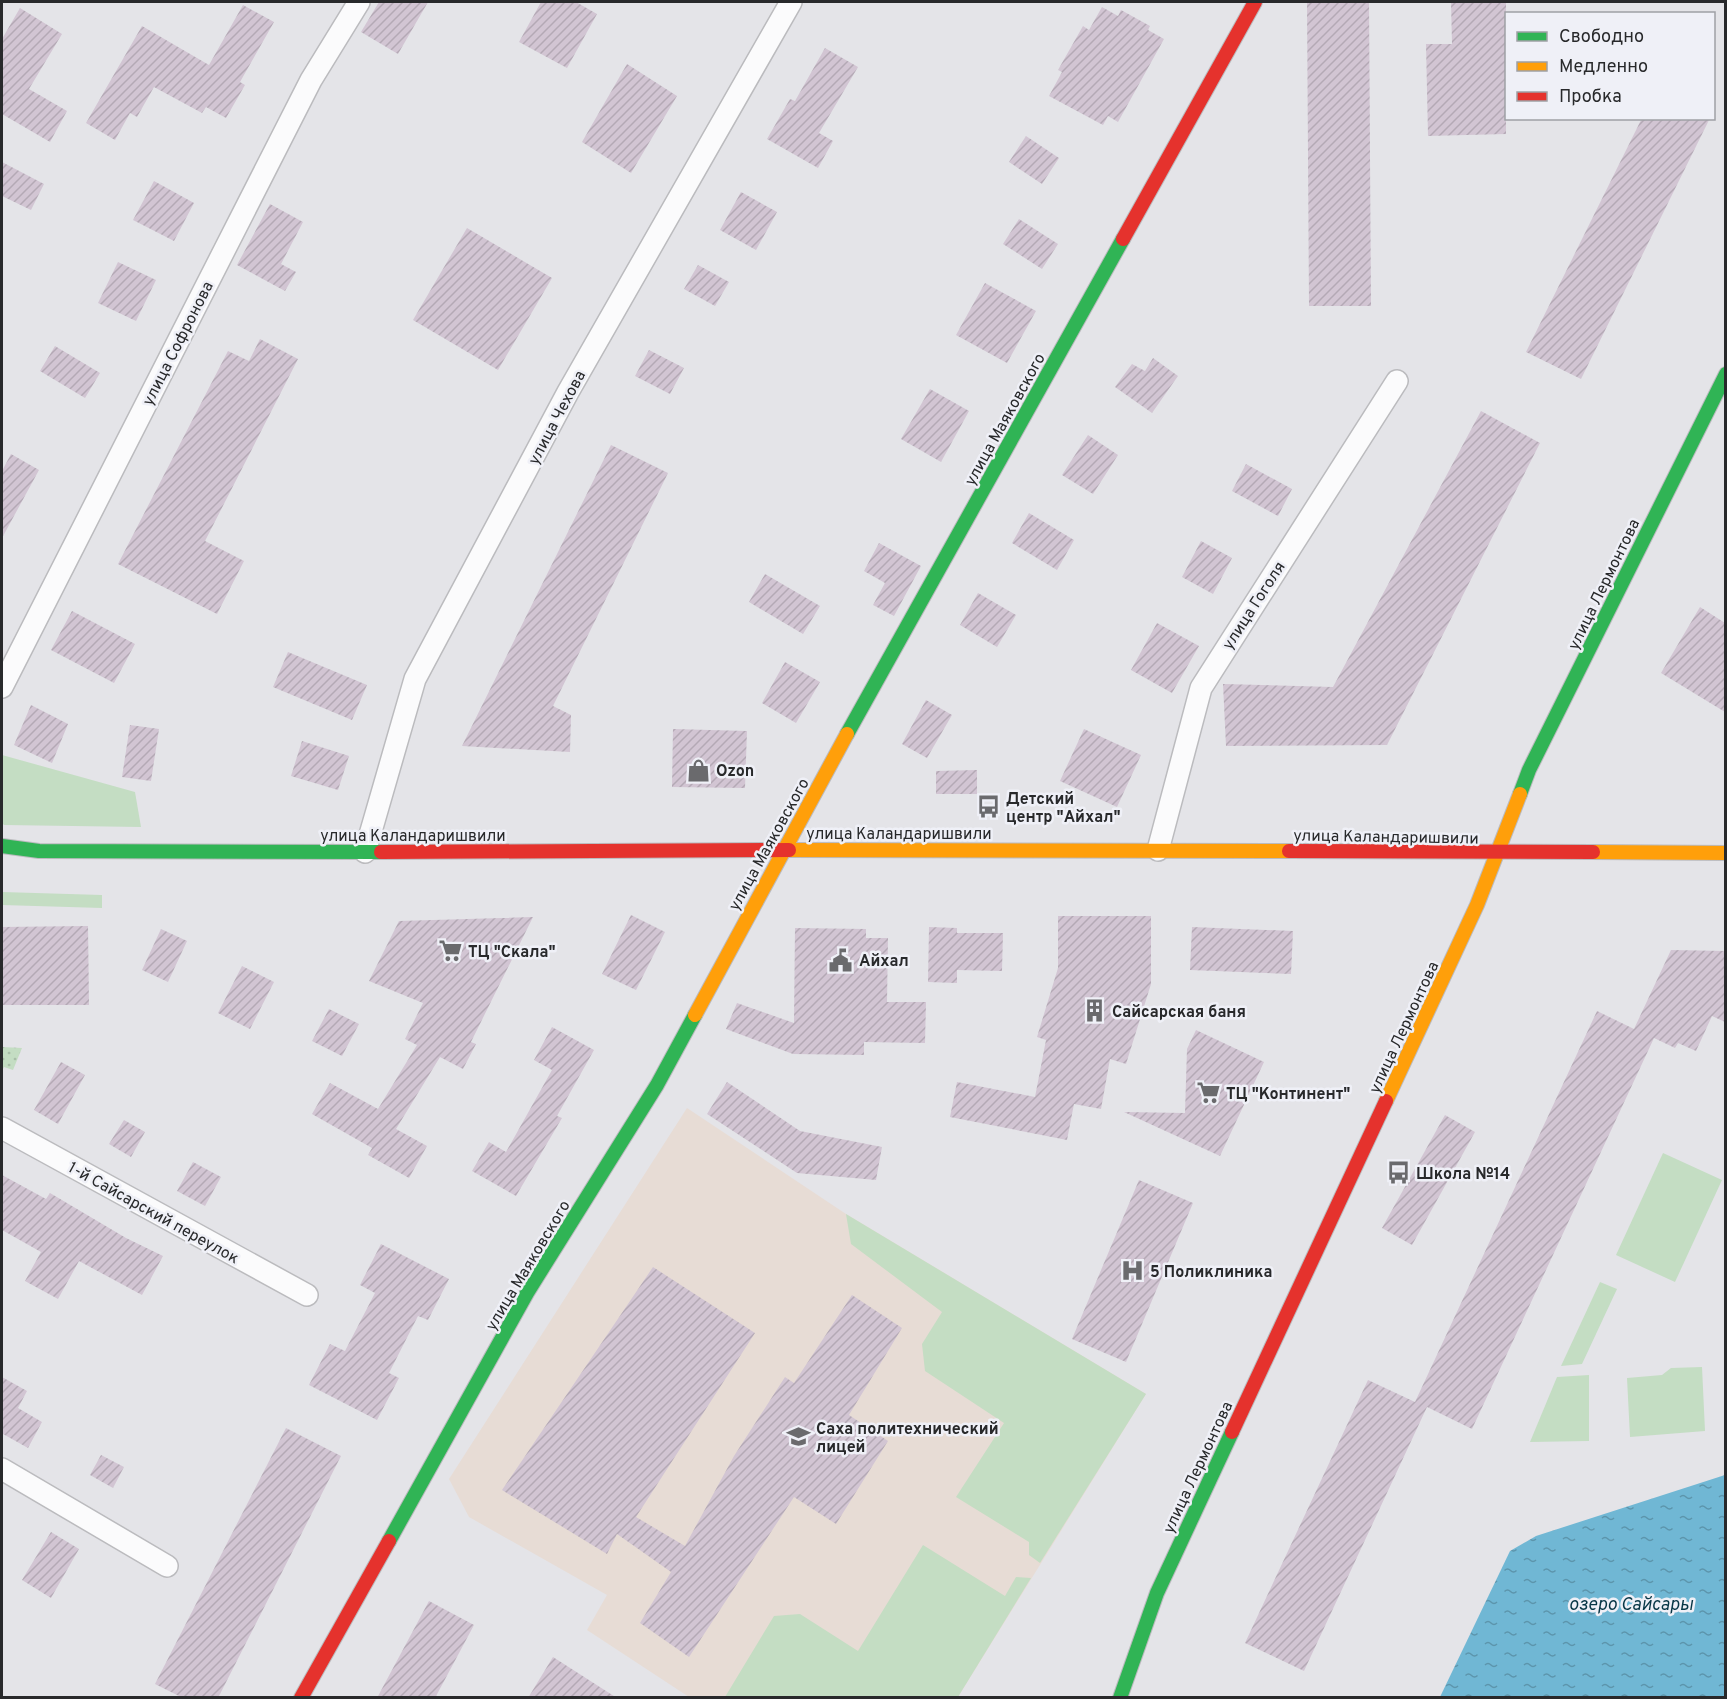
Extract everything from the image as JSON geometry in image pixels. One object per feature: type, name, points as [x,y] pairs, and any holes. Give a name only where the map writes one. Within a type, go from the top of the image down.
[{"type":"street","name":"улица Софронова","points":[[2,687],[306,90],[359,2]]},
{"type":"street","name":"улица Чехова","points":[[365,852],[415,679],[568,392],[791,2]]},
{"type":"street","name":"улица Маяковского","points":[[301,1698],[527,1293],[657,1085],[784,849],[1255,2]]},
{"type":"street","name":"улица Лермонтова","points":[[1120,1698],[1157,1593],[1472,916],[1529,770],[1725,374]]},
{"type":"street","name":"улица Гоголя","points":[[1158,850],[1201,688],[1397,381]]},
{"type":"street","name":"улица Каландаришвили","points":[[2,846],[39,851],[365,852],[784,849],[1498,854],[1569,851],[1725,853]]},
{"type":"street","name":"1-й Сайсарский переулок","points":[[2,1128],[307,1295]]},
{"type":"street","points":[[2,1469],[167,1566]]},
{"type":"shaded area","name":"Саха политехнический лицей","points":[[687,1108],[846,1214],[1146,1394],[958,1697],[689,1697],[587,1630],[607,1595],[469,1517],[449,1479]]},
{"type":"green space","points":[[2,755],[135,792],[141,827],[4,825],[2,823]]},
{"type":"green space","points":[[2,892],[102,895],[102,908],[2,905]]},
{"type":"green space","points":[[2,1047],[22,1048],[13,1070],[4,1067],[2,1071]]},
{"type":"green space","points":[[1663,1153],[1722,1180],[1675,1282],[1616,1255]]},
{"type":"green space","points":[[846,1214],[1146,1394],[1040,1563],[1029,1555],[1029,1542],[956,1497],[1004,1423],[925,1371],[922,1344],[942,1312],[851,1244]]},
{"type":"green space","points":[[1600,1282],[1617,1289],[1582,1364],[1561,1366]]},
{"type":"green space","points":[[1702,1367],[1705,1431],[1630,1437],[1627,1378],[1662,1375],[1671,1368]]},
{"type":"green space","points":[[1589,1375],[1589,1441],[1530,1442],[1557,1377]]},
{"type":"green space","points":[[923,1545],[1005,1596],[1016,1577],[1031,1578],[958,1697],[725,1697],[774,1616],[800,1614],[858,1651]]},
{"type":"water","name":"озеро Сайсары","points":[[1725,1475],[1725,1697],[1440,1697],[1510,1551],[1536,1536]]},
{"type":"building","points":[[379,2],[428,2],[398,54],[361,32]]},
{"type":"building","points":[[541,2],[576,2],[597,14],[567,68],[519,42]]},
{"type":"building","points":[[1307,2],[1369,2],[1371,306],[1309,306]]},
{"type":"building","points":[[1451,2],[1506,2],[1506,134],[1428,136],[1426,44],[1452,44]]},
{"type":"building","points":[[243,5],[274,22],[240,82],[245,85],[226,118],[206,107],[202,113],[154,87],[137,117],[130,113],[115,140],[86,123],[142,26],[209,65]]},
{"type":"building","points":[[1102,7],[1118,16],[1121,10],[1150,26],[1148,30],[1164,39],[1118,122],[1108,116],[1103,125],[1049,96],[1062,72],[1058,70],[1083,26],[1089,30]]},
{"type":"building","points":[[20,8],[62,34],[29,89],[67,111],[50,142],[2,114],[2,39]]},
{"type":"building","points":[[825,48],[858,67],[819,133],[833,141],[818,168],[767,139],[790,99],[795,101]]},
{"type":"building","points":[[627,64],[677,96],[631,173],[582,142]]},
{"type":"building","points":[[1641,120],[1709,120],[1581,379],[1526,352]]},
{"type":"building","points":[[1026,136],[1059,158],[1042,184],[1009,162]]},
{"type":"building","points":[[2,162],[44,184],[31,210],[2,196]]},
{"type":"building","points":[[154,181],[194,203],[174,241],[133,220]]},
{"type":"building","points":[[741,192],[777,212],[756,250],[720,230]]},
{"type":"building","points":[[270,204],[303,222],[281,264],[296,272],[285,291],[237,265]]},
{"type":"building","points":[[1019,219],[1058,244],[1042,269],[1003,244]]},
{"type":"building","points":[[467,228],[552,278],[498,370],[413,320]]},
{"type":"building","points":[[118,262],[156,280],[136,321],[98,303]]},
{"type":"building","points":[[698,265],[729,282],[715,306],[684,289]]},
{"type":"building","points":[[985,283],[1036,311],[1007,363],[956,335]]},
{"type":"building","points":[[260,339],[298,359],[205,541],[244,561],[217,614],[118,564],[228,351],[249,361]]},
{"type":"building","points":[[55,346],[100,373],[85,398],[40,371]]},
{"type":"building","points":[[649,350],[684,368],[670,394],[635,376]]},
{"type":"building","points":[[1153,358],[1178,376],[1152,413],[1115,387],[1132,364],[1145,371]]},
{"type":"building","points":[[930,389],[969,411],[941,462],[901,439]]},
{"type":"building","points":[[1481,411],[1540,443],[1387,745],[1226,746],[1223,684],[1333,687]]},
{"type":"building","points":[[1088,435],[1118,455],[1093,494],[1062,475]]},
{"type":"building","points":[[611,445],[668,473],[553,706],[571,715],[570,752],[462,746]]},
{"type":"building","points":[[11,454],[39,470],[2,538],[2,471]]},
{"type":"building","points":[[1246,464],[1292,489],[1278,516],[1232,491]]},
{"type":"building","points":[[1029,513],[1074,540],[1057,570],[1012,543]]},
{"type":"building","points":[[1201,541],[1232,558],[1213,594],[1182,577]]},
{"type":"building","points":[[879,543],[921,566],[894,616],[873,605],[885,583],[864,571]]},
{"type":"building","points":[[765,574],[820,606],[803,634],[749,602]]},
{"type":"building","points":[[978,593],[1016,615],[997,647],[960,625]]},
{"type":"building","points":[[1700,607],[1725,623],[1725,712],[1661,673]]},
{"type":"building","points":[[72,611],[135,644],[114,683],[51,650]]},
{"type":"building","points":[[1157,623],[1199,646],[1172,693],[1131,670]]},
{"type":"building","points":[[288,652],[367,685],[352,720],[273,687]]},
{"type":"building","points":[[785,662],[820,682],[796,723],[762,703]]},
{"type":"building","points":[[926,700],[952,715],[927,758],[902,744]]},
{"type":"building","points":[[31,705],[68,724],[52,763],[14,745]]},
{"type":"building","points":[[130,725],[159,729],[151,781],[122,777]]},
{"type":"building","points":[[673,729],[747,731],[745,788],[672,787]]},
{"type":"building","points":[[1084,729],[1141,755],[1117,807],[1060,781]]},
{"type":"building","points":[[302,741],[349,756],[338,790],[291,776]]},
{"type":"building","points":[[977,770],[977,794],[936,794],[936,771]]},
{"type":"building","points":[[631,915],[665,932],[636,990],[602,974]]},
{"type":"building","name":"Сайсарская баня","points":[[1058,916],[1151,916],[1151,984],[1126,1064],[1110,1059],[1101,1109],[1074,1104],[1067,1140],[950,1117],[957,1082],[1035,1097],[1046,1040],[1037,1037],[1058,968]]},
{"type":"building","points":[[533,917],[471,1042],[476,1044],[463,1069],[440,1057],[396,1129],[427,1146],[409,1178],[368,1155],[372,1148],[312,1114],[330,1083],[378,1109],[417,1045],[405,1039],[423,1003],[369,981],[399,921]]},
{"type":"building","points":[[88,926],[89,1005],[2,1005],[2,927]]},
{"type":"building","points":[[929,927],[957,928],[957,933],[1003,933],[1002,971],[957,970],[957,983],[928,982]]},
{"type":"building","points":[[1192,927],[1293,931],[1291,974],[1190,970]]},
{"type":"building","points":[[795,928],[866,929],[866,938],[888,938],[887,1002],[926,1002],[925,1043],[864,1042],[864,1055],[793,1054],[726,1029],[737,1003],[794,1023]]},
{"type":"building","points":[[161,929],[187,941],[168,982],[142,970]]},
{"type":"building","points":[[1671,950],[1725,951],[1725,1022],[1712,1016],[1696,1051],[1678,1043],[1675,1048],[1654,1038],[1472,1429],[1427,1407],[1304,1671],[1245,1643],[1368,1380],[1415,1402],[1597,1011],[1634,1029]]},
{"type":"building","points":[[242,966],[274,982],[250,1029],[218,1013]]},
{"type":"building","points":[[329,1009],[359,1024],[342,1056],[312,1041]]},
{"type":"building","points":[[552,1027],[594,1050],[557,1116],[562,1118],[516,1196],[472,1171],[489,1142],[506,1152],[552,1070],[534,1060]]},
{"type":"building","name":"ТЦ \"Континент\"","points":[[1196,1030],[1264,1062],[1220,1156],[1124,1112],[1185,1113],[1187,1049]]},
{"type":"building","points":[[61,1062],[85,1075],[58,1124],[34,1110]]},
{"type":"building","points":[[727,1082],[800,1131],[882,1147],[876,1180],[797,1173],[707,1114]]},
{"type":"building","points":[[1445,1115],[1475,1132],[1412,1245],[1382,1228]]},
{"type":"building","points":[[124,1120],[145,1132],[131,1157],[109,1144]]},
{"type":"building","points":[[193,1162],[221,1177],[205,1206],[177,1191]]},
{"type":"building","points":[[2,1175],[46,1199],[50,1193],[126,1238],[163,1256],[142,1295],[79,1261],[58,1299],[25,1281],[41,1252],[2,1230]]},
{"type":"building","name":"5 Поликлиника","points":[[1139,1180],[1193,1203],[1126,1362],[1072,1339]]},
{"type":"building","points":[[381,1244],[449,1279],[428,1320],[418,1316],[389,1373],[399,1378],[377,1420],[309,1385],[330,1344],[345,1351],[375,1293],[360,1285]]},
{"type":"building","points":[[653,1267],[755,1333],[636,1517],[685,1546],[734,1456],[785,1377],[794,1383],[852,1295],[902,1328],[849,1415],[888,1441],[836,1524],[794,1497],[689,1657],[640,1623],[671,1572],[617,1534],[607,1554],[502,1490]]},
{"type":"building","points":[[2,1377],[27,1391],[18,1408],[42,1422],[28,1448],[3,1434],[2,1437]]},
{"type":"building","points":[[286,1428],[341,1456],[218,1698],[183,1698],[155,1684]]},
{"type":"building","points":[[101,1455],[124,1467],[113,1488],[90,1475]]},
{"type":"building","points":[[51,1532],[79,1549],[51,1598],[22,1580]]},
{"type":"building","points":[[429,1601],[474,1625],[435,1698],[377,1698]]},
{"type":"building","points":[[553,1657],[617,1698],[528,1698]]},
{"type":"traffic: fast","points":[[847,734],[1123,239]]},
{"type":"traffic: fast","points":[[1520,794],[1529,770],[1726,374]]},
{"type":"traffic: fast","points":[[2,846],[39,851],[381,852]]},
{"type":"traffic: fast","points":[[389,1541],[527,1293],[657,1085],[695,1015]]},
{"type":"traffic: fast","points":[[1120,1698],[1157,1593],[1232,1432]]},
{"type":"traffic: slow","points":[[695,1015],[847,734]]},
{"type":"traffic: slow","points":[[1386,1101],[1477,905],[1520,794]]},
{"type":"traffic: slow","points":[[789,850],[1289,851]]},
{"type":"traffic: slow","points":[[1593,852],[1726,853]]},
{"type":"traffic: jam","points":[[1123,239],[1255,2]]},
{"type":"traffic: jam","points":[[381,852],[789,850]]},
{"type":"traffic: jam","points":[[1289,851],[1593,852]]},
{"type":"traffic: jam","points":[[1232,1432],[1386,1101]]},
{"type":"traffic: jam","points":[[301,1698],[389,1541]]},
{"type":"place","name":"Ozon","points":[[698,770]]},
{"type":"place","name":"Детский центр \"Айхал\"","points":[[988,807]]},
{"type":"place","name":"ТЦ \"Скала\"","points":[[450,951]]},
{"type":"place","name":"Айхал","points":[[841,960]]},
{"type":"place","name":"Сайсарская баня","points":[[1094,1011]]},
{"type":"place","name":"ТЦ \"Континент\"","points":[[1208,1093]]},
{"type":"place","name":"Школа №14","points":[[1398,1173]]},
{"type":"place","name":"5 Поликлиника","points":[[1132,1271]]},
{"type":"place","name":"Саха политехнический лицей","points":[[798,1437]]}]
